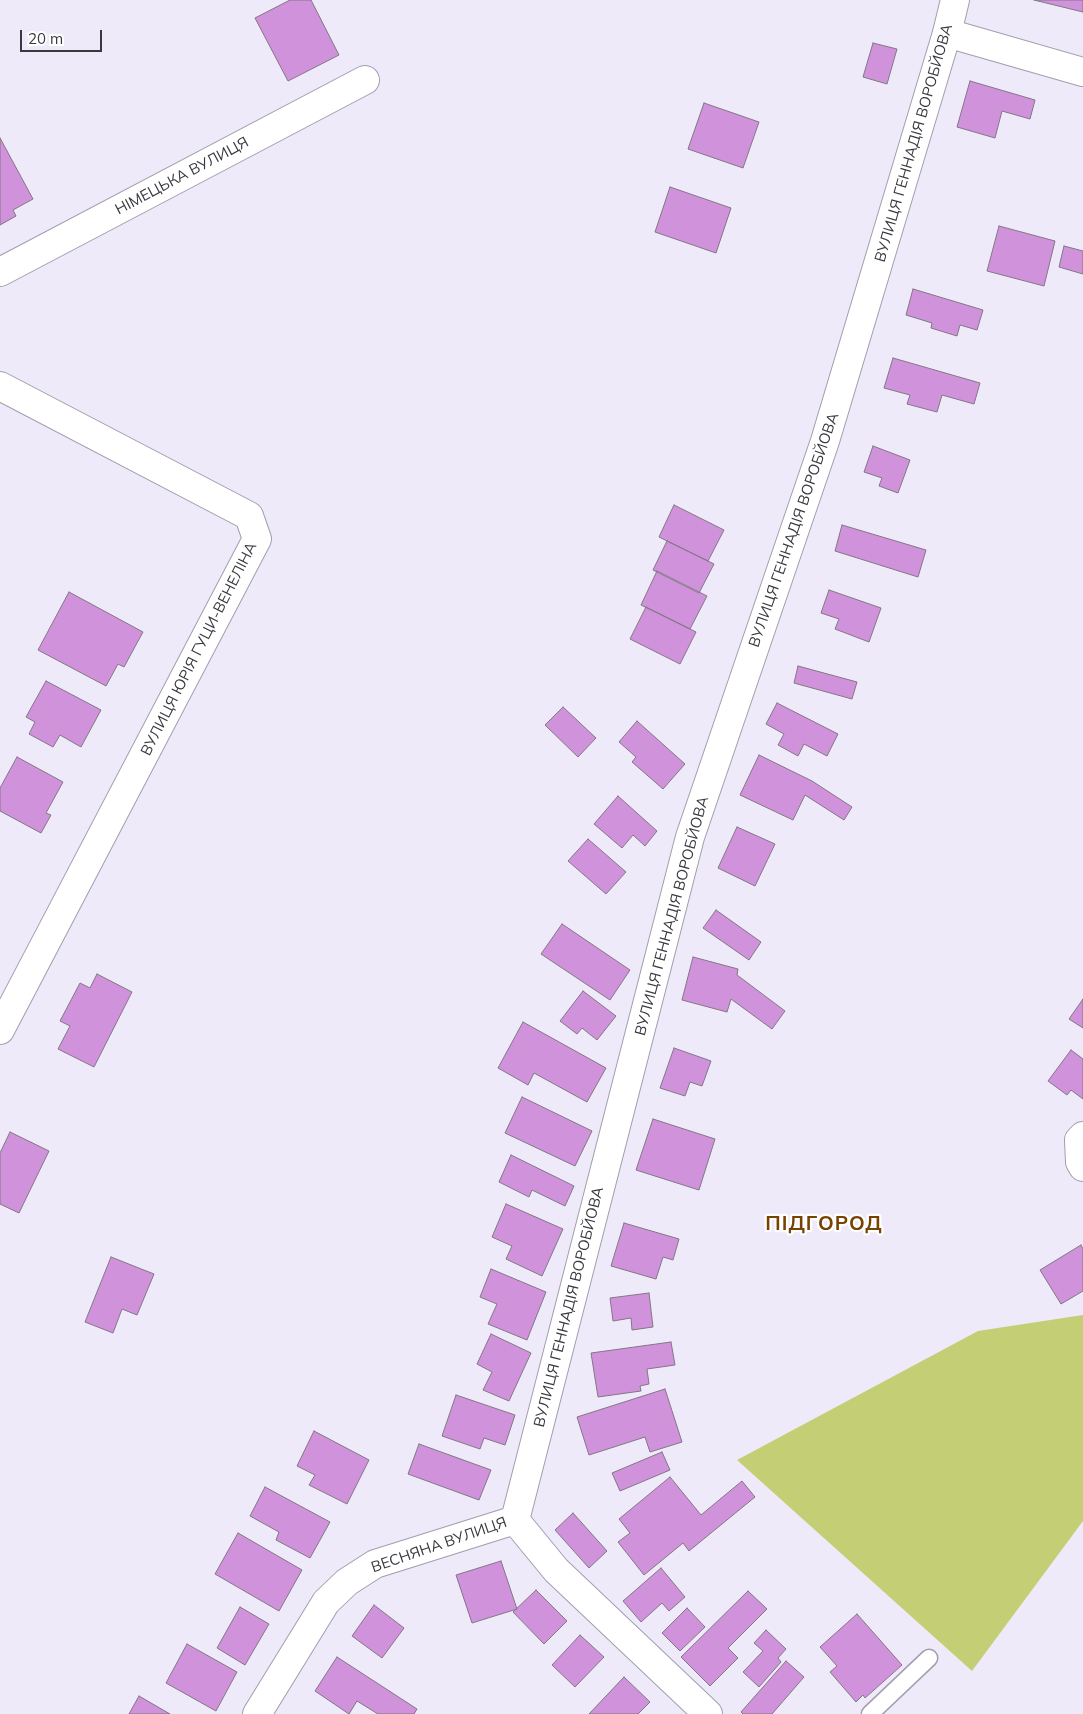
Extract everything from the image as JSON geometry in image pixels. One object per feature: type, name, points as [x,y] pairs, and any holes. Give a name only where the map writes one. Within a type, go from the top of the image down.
[{"type":"street","name":"ВУЛИЦЯ ГЕННАДІЯ ВОРОБЙОВА","points":[[515,1520],[690,837],[825,441],[955,0]]},
{"type":"street","points":[[947,32],[1083,72]]},
{"type":"street","name":"НІМЕЦЬКА ВУЛИЦЯ","points":[[0,272],[365,80]]},
{"type":"street","name":"ВУЛИЦЯ ЮРІЯ ГУЦИ-ВЕНЕЛІНА","points":[[0,386],[249,516],[257,539],[0,1030]]},
{"type":"street","points":[[1083,1136],[1079,1140],[1080,1162],[1083,1167]]},
{"type":"street","points":[[515,1520],[556,1570],[708,1714]]},
{"type":"street","name":"ВЕСНЯНА ВУЛИЦЯ","points":[[258,1714],[326,1602],[347,1582],[375,1564],[515,1520]]},
{"type":"lane","points":[[870,1714],[929,1658]]},
{"type":"green space","points":[[1083,1315],[1083,1521],[972,1671],[737,1460],[978,1331]]},
{"type":"building","points":[[290,0],[311,0],[339,55],[288,81],[255,18]]},
{"type":"building","points":[[1034,0],[1083,0],[1083,12]]},
{"type":"building","points":[[873,43],[897,49],[887,84],[863,77]]},
{"type":"building","points":[[970,81],[1035,100],[1030,119],[1002,111],[995,138],[957,127]]},
{"type":"building","points":[[704,103],[759,122],[743,168],[688,149]]},
{"type":"building","points":[[0,138],[33,199],[13,210],[16,216],[0,225]]},
{"type":"building","points":[[670,187],[731,208],[716,253],[655,232]]},
{"type":"building","points":[[999,226],[1055,241],[1044,286],[987,271]]},
{"type":"building","points":[[1064,246],[1083,251],[1083,274],[1059,267]]},
{"type":"building","points":[[913,289],[983,310],[977,330],[960,325],[957,336],[931,328],[932,323],[906,315]]},
{"type":"building","points":[[893,358],[980,383],[974,404],[942,395],[937,412],[907,404],[910,395],[884,388]]},
{"type":"building","points":[[873,446],[910,460],[898,493],[879,486],[882,478],[864,472]]},
{"type":"building","points":[[674,505],[724,530],[708,561],[659,537]]},
{"type":"building","points":[[842,525],[926,550],[918,577],[835,551]]},
{"type":"building","points":[[667,541],[714,564],[699,593],[653,570]]},
{"type":"building","points":[[657,571],[707,596],[690,629],[641,605]]},
{"type":"building","points":[[829,590],[881,608],[869,642],[835,629],[839,619],[821,613]]},
{"type":"building","points":[[69,592],[143,632],[124,667],[118,664],[106,686],[38,650]]},
{"type":"building","points":[[646,607],[696,632],[680,664],[630,639]]},
{"type":"building","points":[[798,666],[857,682],[852,699],[794,683]]},
{"type":"building","points":[[46,681],[101,710],[81,747],[60,735],[53,747],[29,734],[35,722],[26,717]]},
{"type":"building","points":[[777,703],[838,734],[827,756],[804,744],[798,756],[778,745],[784,734],[766,724]]},
{"type":"building","points":[[563,707],[596,738],[578,757],[545,725]]},
{"type":"building","points":[[637,721],[685,764],[663,789],[632,762],[636,757],[619,742]]},
{"type":"building","points":[[759,755],[812,781],[852,807],[844,820],[805,795],[793,820],[740,795]]},
{"type":"building","points":[[17,757],[63,782],[46,813],[51,815],[41,833],[0,811],[0,788]]},
{"type":"building","points":[[618,796],[657,831],[645,846],[633,835],[622,848],[594,824]]},
{"type":"building","points":[[737,827],[775,844],[755,886],[718,868]]},
{"type":"building","points":[[588,839],[626,872],[606,894],[568,861]]},
{"type":"building","points":[[716,910],[761,942],[749,960],[703,928]]},
{"type":"building","points":[[562,924],[630,970],[610,1000],[541,954]]},
{"type":"building","points":[[693,957],[738,969],[737,975],[785,1011],[772,1029],[731,999],[727,1012],[682,1000]]},
{"type":"building","points":[[97,974],[132,992],[94,1067],[58,1049],[70,1026],[60,1021],[80,983],[90,988]]},
{"type":"building","points":[[583,991],[616,1016],[597,1040],[582,1028],[577,1034],[560,1021]]},
{"type":"building","points":[[1083,999],[1083,1028],[1069,1019]]},
{"type":"building","points":[[523,1022],[606,1068],[587,1102],[534,1073],[528,1085],[498,1068]]},
{"type":"building","points":[[674,1048],[711,1061],[702,1086],[690,1082],[685,1096],[660,1088]]},
{"type":"building","points":[[1071,1050],[1083,1059],[1083,1099],[1071,1090],[1067,1095],[1048,1081]]},
{"type":"building","points":[[522,1097],[592,1131],[575,1166],[505,1133]]},
{"type":"building","points":[[653,1119],[715,1139],[699,1190],[636,1170]]},
{"type":"building","points":[[10,1132],[49,1151],[19,1213],[0,1204],[0,1153]]},
{"type":"building","points":[[511,1155],[574,1186],[565,1206],[532,1190],[529,1197],[499,1182]]},
{"type":"building","points":[[506,1204],[563,1229],[542,1276],[506,1259],[512,1246],[492,1237]]},
{"type":"building","points":[[624,1223],[679,1239],[673,1260],[663,1257],[656,1279],[611,1266]]},
{"type":"building","points":[[1081,1245],[1083,1249],[1083,1291],[1061,1304],[1040,1270]]},
{"type":"building","points":[[111,1257],[154,1274],[137,1315],[122,1309],[113,1333],[85,1322]]},
{"type":"building","points":[[491,1269],[546,1292],[527,1340],[488,1324],[497,1304],[480,1297]]},
{"type":"building","points":[[649,1293],[653,1327],[632,1330],[631,1318],[613,1321],[610,1298]]},
{"type":"building","points":[[491,1334],[531,1353],[509,1401],[483,1390],[492,1372],[477,1364]]},
{"type":"building","points":[[671,1342],[675,1365],[647,1369],[649,1384],[640,1386],[641,1391],[598,1397],[591,1353]]},
{"type":"building","points":[[665,1389],[682,1442],[650,1452],[645,1437],[589,1455],[577,1417]]},
{"type":"building","points":[[456,1395],[515,1415],[505,1445],[484,1438],[480,1449],[442,1436]]},
{"type":"building","points":[[314,1431],[369,1460],[347,1504],[309,1485],[315,1475],[297,1466]]},
{"type":"building","points":[[419,1444],[491,1470],[479,1500],[408,1474]]},
{"type":"building","points":[[662,1452],[670,1470],[620,1491],[612,1473]]},
{"type":"building","points":[[670,1477],[701,1515],[742,1481],[755,1497],[689,1551],[683,1543],[644,1575],[618,1542],[630,1533],[619,1519]]},
{"type":"building","points":[[265,1487],[330,1522],[310,1558],[276,1540],[279,1532],[250,1516]]},
{"type":"building","points":[[573,1513],[607,1551],[589,1568],[555,1530]]},
{"type":"building","points":[[238,1533],[302,1570],[279,1611],[215,1574]]},
{"type":"building","points":[[501,1561],[517,1609],[472,1623],[456,1575]]},
{"type":"building","points":[[661,1568],[685,1597],[669,1611],[662,1603],[641,1622],[623,1601]]},
{"type":"building","points":[[536,1590],[567,1621],[544,1644],[513,1612]]},
{"type":"building","points":[[748,1591],[767,1609],[728,1648],[738,1658],[710,1686],[681,1657]]},
{"type":"building","points":[[374,1605],[404,1628],[382,1658],[352,1636]]},
{"type":"building","points":[[240,1607],[269,1624],[245,1665],[217,1648]]},
{"type":"building","points":[[687,1608],[705,1627],[680,1651],[662,1633]]},
{"type":"building","points":[[857,1614],[902,1665],[865,1698],[863,1695],[856,1702],[830,1672],[837,1666],[820,1647]]},
{"type":"building","points":[[766,1630],[786,1649],[778,1658],[781,1662],[759,1687],[743,1672],[763,1651],[754,1643]]},
{"type":"building","points":[[580,1635],[604,1657],[575,1687],[552,1665]]},
{"type":"building","points":[[187,1644],[237,1672],[216,1711],[166,1683]]},
{"type":"building","points":[[337,1657],[417,1709],[414,1714],[378,1714],[357,1701],[349,1714],[315,1691]]},
{"type":"building","points":[[786,1661],[804,1677],[772,1714],[743,1714],[741,1712]]},
{"type":"building","points":[[624,1677],[650,1702],[638,1714],[589,1714]]},
{"type":"building","points":[[139,1696],[170,1714],[129,1714]]},
{"type":"district","name":"ПІДГОРОД","points":[[824,1224]]}]
